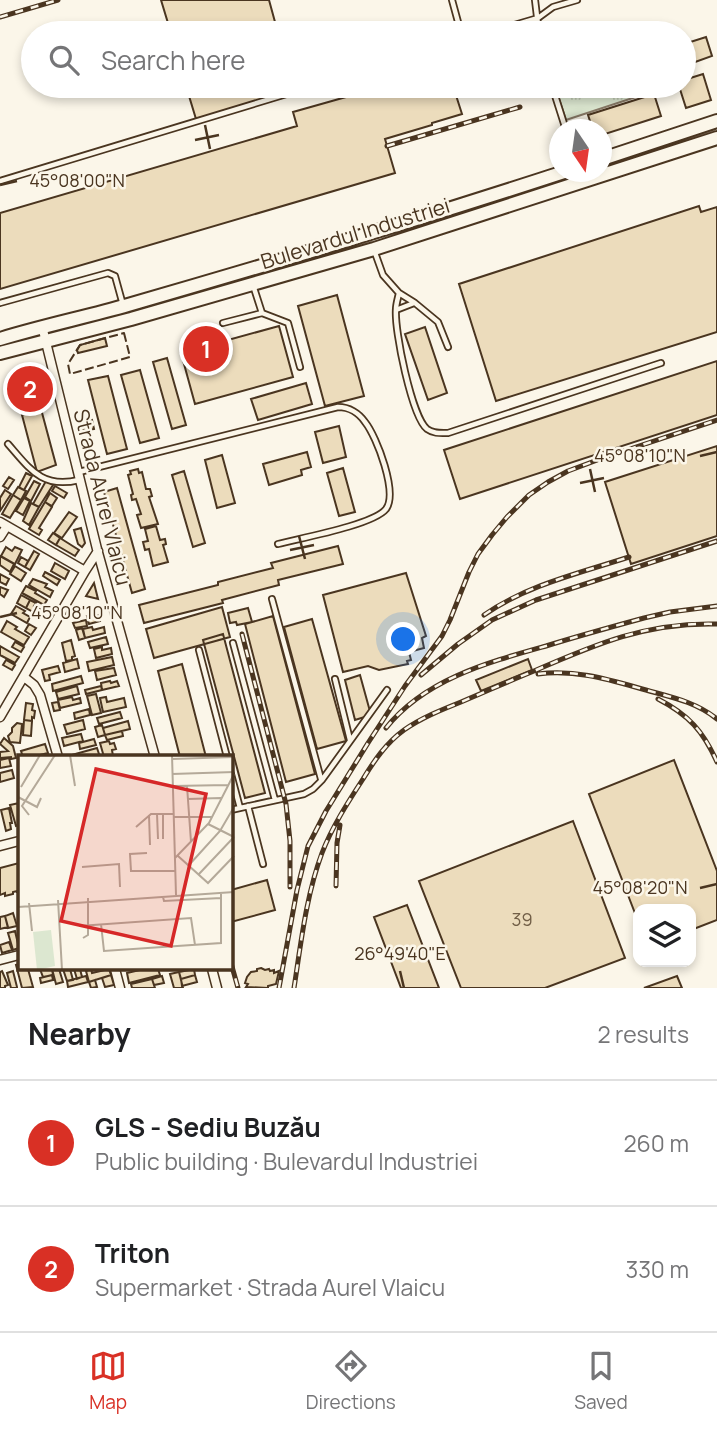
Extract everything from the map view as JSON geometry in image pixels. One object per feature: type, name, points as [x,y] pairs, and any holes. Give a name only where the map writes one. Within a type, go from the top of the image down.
[{"type":"main road","points":[[612,155],[717,121]]},
{"type":"main road","name":"Bulevardul Industriei","points":[[612,168],[717,138]]},
{"type":"main road","name":"Bulevardul Industriei","points":[[0,339],[124,306],[390,228],[549,177]]},
{"type":"main road","name":"Bulevardul Industriei","points":[[0,353],[374,249],[567,182]]},
{"type":"street","name":"Strada Aurel Vlaicu","points":[[42,326],[98,551],[154,755]]},
{"type":"street","points":[[0,537],[3,524],[85,571]]},
{"type":"street","points":[[0,717],[98,551]]},
{"type":"street","points":[[24,677],[37,689],[57,755]]},
{"type":"street","points":[[0,846],[18,841]]},
{"type":"street","points":[[0,960],[18,955]]},
{"type":"street","points":[[115,970],[120,988]]},
{"type":"street","points":[[212,970],[217,988]]},
{"type":"lane","points":[[452,0],[458,21]]},
{"type":"lane","points":[[535,0],[538,21]]},
{"type":"lane","points":[[528,21],[538,18],[553,7],[577,0]]},
{"type":"lane","points":[[0,181],[273,98]]},
{"type":"lane","points":[[556,98],[562,119]]},
{"type":"lane","points":[[374,249],[383,275],[399,293],[438,322],[448,347]]},
{"type":"lane","points":[[0,303],[111,273],[115,276],[124,306]]},
{"type":"lane","points":[[253,284],[261,313]]},
{"type":"lane","points":[[399,293],[395,311],[405,374],[418,415],[426,429],[436,433],[448,433],[661,363]]},
{"type":"lane","points":[[395,311],[415,303]]},
{"type":"lane","points":[[223,324],[261,313],[288,323],[300,367]]},
{"type":"lane","points":[[8,444],[37,475],[66,483],[79,476],[338,407],[354,411],[365,421],[375,439],[388,480],[390,497],[386,509],[373,519],[278,544]]},
{"type":"lane","points":[[272,599],[322,780]]},
{"type":"lane","points":[[233,643],[275,800]]},
{"type":"lane","points":[[200,650],[226,755]]},
{"type":"lane","points":[[335,679],[350,741]]},
{"type":"lane","points":[[233,810],[304,794],[313,789],[387,690]]},
{"type":"lane","points":[[233,782],[240,808]]},
{"type":"lane","points":[[248,806],[263,864]]},
{"type":"green space","points":[[559,98],[633,98],[566,119]]},
{"type":"building","points":[[161,0],[269,0],[275,21],[167,21]]},
{"type":"building","points":[[706,37],[712,56],[696,62],[696,40]]},
{"type":"building","points":[[703,74],[711,100],[686,108],[683,98],[696,98],[696,76]]},
{"type":"building","points":[[190,98],[270,98],[196,119]]},
{"type":"building","points":[[343,98],[457,98],[462,114],[385,139],[395,173],[0,289],[0,213],[297,126],[293,112]]},
{"type":"building","points":[[641,98],[655,98],[661,116],[612,132],[612,119],[589,119],[588,115]]},
{"type":"building","points":[[699,206],[701,212],[717,207],[717,332],[496,401],[459,284]]},
{"type":"building","points":[[337,295],[364,396],[325,406],[298,306]]},
{"type":"building","points":[[279,326],[293,377],[195,404],[181,353]]},
{"type":"building","points":[[425,327],[447,393],[428,400],[405,334]]},
{"type":"building","points":[[105,338],[107,346],[78,353],[80,345]]},
{"type":"building","points":[[167,358],[186,425],[172,429],[153,362]]},
{"type":"building","points":[[717,361],[717,415],[460,499],[444,450]]},
{"type":"building","points":[[140,370],[159,438],[140,443],[121,375]]},
{"type":"building","points":[[108,376],[127,449],[107,454],[88,380]]},
{"type":"building","points":[[36,377],[43,403],[31,406],[24,381]]},
{"type":"building","points":[[306,383],[312,404],[258,420],[251,399]]},
{"type":"building","points":[[41,409],[56,465],[37,472],[22,415]]},
{"type":"building","points":[[92,420],[94,429],[84,431],[82,423]]},
{"type":"building","points":[[339,426],[346,457],[323,463],[315,432]]},
{"type":"building","points":[[717,446],[717,536],[631,564],[605,482]]},
{"type":"building","points":[[307,452],[311,467],[301,470],[302,475],[269,485],[263,464]]},
{"type":"building","points":[[222,455],[235,503],[217,508],[205,460]]},
{"type":"building","points":[[343,468],[355,512],[339,516],[327,473]]},
{"type":"building","points":[[138,469],[139,473],[142,472],[146,489],[150,489],[152,496],[149,497],[158,524],[141,528],[137,515],[141,514],[136,499],[132,500],[128,475],[131,474],[130,471]]},
{"type":"building","points":[[184,471],[205,543],[193,547],[172,475]]},
{"type":"building","points":[[26,473],[32,476],[24,490],[19,487]]},
{"type":"building","points":[[9,477],[14,480],[8,489],[3,486]]},
{"type":"building","points":[[34,481],[40,484],[31,501],[25,497]]},
{"type":"building","points":[[46,481],[53,485],[39,507],[33,504]]},
{"type":"building","points":[[55,486],[67,493],[64,498],[52,491]]},
{"type":"building","points":[[18,487],[26,491],[21,500],[13,495]]},
{"type":"building","points":[[117,488],[145,589],[132,593],[104,492]]},
{"type":"building","points":[[5,490],[11,494],[0,511],[0,498]]},
{"type":"building","points":[[50,493],[57,498],[52,506],[45,502]]},
{"type":"building","points":[[13,495],[21,500],[10,518],[2,514]]},
{"type":"building","points":[[24,498],[30,501],[23,515],[16,511]]},
{"type":"building","points":[[45,502],[52,507],[39,528],[42,530],[39,535],[29,529]]},
{"type":"building","points":[[31,503],[39,507],[29,525],[23,521]]},
{"type":"building","points":[[69,512],[77,517],[62,538],[54,533]]},
{"type":"building","points":[[156,526],[160,540],[165,539],[166,544],[163,545],[168,562],[153,566],[149,549],[145,550],[143,542],[148,541],[145,529]]},
{"type":"building","points":[[81,528],[85,543],[82,547],[78,544],[74,530]]},
{"type":"building","points":[[53,533],[60,538],[56,545],[48,540]]},
{"type":"building","points":[[60,538],[79,550],[75,556],[56,545]]},
{"type":"building","points":[[338,546],[343,564],[278,580],[279,585],[222,600],[223,603],[144,623],[139,605],[218,585],[218,582],[273,568],[271,563]]},
{"type":"building","points":[[6,547],[12,551],[15,547],[22,550],[15,564],[1,556]]},
{"type":"building","points":[[34,551],[39,554],[30,570],[25,567]]},
{"type":"building","points":[[0,556],[14,564],[10,572],[0,565]]},
{"type":"building","points":[[21,557],[28,561],[25,567],[18,563]]},
{"type":"building","points":[[55,563],[69,571],[65,579],[51,571]]},
{"type":"building","points":[[15,566],[26,573],[21,581],[10,574]]},
{"type":"building","points":[[45,572],[60,580],[57,585],[43,576]]},
{"type":"building","points":[[406,573],[426,636],[422,638],[424,648],[409,652],[411,660],[407,661],[408,664],[379,670],[368,666],[343,672],[323,595]]},
{"type":"building","points":[[0,574],[9,579],[6,585],[0,582]]},
{"type":"building","points":[[33,579],[47,584],[45,587],[53,591],[50,597],[29,585]]},
{"type":"building","points":[[94,583],[98,599],[86,596]]},
{"type":"building","points":[[26,586],[47,600],[44,605],[22,593]]},
{"type":"building","points":[[0,587],[8,590],[4,597],[0,594]]},
{"type":"building","points":[[21,595],[30,600],[26,608],[17,603]]},
{"type":"building","points":[[30,600],[36,603],[34,606],[45,612],[42,617],[26,608]]},
{"type":"building","points":[[16,606],[30,617],[27,623],[11,614]]},
{"type":"building","points":[[222,607],[230,637],[154,658],[146,629]]},
{"type":"building","points":[[248,608],[252,622],[237,625],[236,622],[230,623],[228,613]]},
{"type":"building","points":[[99,615],[100,621],[89,624],[87,616]]},
{"type":"building","points":[[273,616],[315,774],[286,782],[245,624]]},
{"type":"building","points":[[312,619],[346,741],[317,749],[284,627]]},
{"type":"building","points":[[86,620],[87,626],[75,628],[73,623]]},
{"type":"building","points":[[7,621],[29,637],[24,645],[1,632]]},
{"type":"building","points":[[29,624],[36,628],[31,635],[25,631]]},
{"type":"building","points":[[92,627],[93,630],[104,627],[105,633],[85,638],[83,629]]},
{"type":"building","points":[[82,628],[85,638],[79,640],[76,630]]},
{"type":"building","points":[[223,634],[265,793],[245,798],[203,640]]},
{"type":"building","points":[[106,637],[108,644],[90,648],[88,642]]},
{"type":"building","points":[[71,640],[75,656],[66,661],[62,643]]},
{"type":"building","points":[[15,642],[24,647],[21,652],[12,647]]},
{"type":"building","points":[[0,646],[19,657],[15,663],[0,655]]},
{"type":"building","points":[[102,647],[102,650],[111,648],[112,654],[96,658],[94,649]]},
{"type":"building","points":[[112,657],[114,665],[89,671],[87,662]]},
{"type":"building","points":[[77,659],[79,668],[65,672],[63,663]]},
{"type":"building","points":[[528,659],[532,670],[481,691],[476,680]]},
{"type":"building","points":[[6,660],[15,665],[12,670],[3,665]]},
{"type":"building","points":[[182,664],[205,755],[179,755],[158,671]]},
{"type":"building","points":[[58,666],[60,672],[49,675],[50,680],[45,681],[42,670]]},
{"type":"building","points":[[114,668],[116,675],[97,680],[95,671]]},
{"type":"building","points":[[360,675],[371,715],[355,720],[345,680]]},
{"type":"building","points":[[81,676],[83,683],[53,691],[52,684]]},
{"type":"building","points":[[117,681],[119,686],[102,690],[101,683]]},
{"type":"building","points":[[77,686],[79,694],[58,699],[56,692]]},
{"type":"building","points":[[101,686],[102,690],[86,694],[85,690]]},
{"type":"building","points":[[96,694],[101,713],[92,715],[87,696]]},
{"type":"building","points":[[72,697],[73,700],[80,698],[81,703],[60,708],[58,700]]},
{"type":"building","points":[[106,697],[107,702],[124,698],[126,707],[103,712],[100,698]]},
{"type":"building","points":[[58,702],[60,710],[54,711],[52,703]]},
{"type":"building","points":[[26,703],[33,704],[32,710],[35,711],[32,721],[24,720]]},
{"type":"building","points":[[89,709],[90,715],[75,719],[74,713]]},
{"type":"building","points":[[120,712],[122,718],[99,724],[97,718]]},
{"type":"building","points":[[24,720],[32,721],[31,736],[23,735]]},
{"type":"building","points":[[83,720],[85,729],[67,734],[64,725]]},
{"type":"building","points":[[128,721],[130,729],[105,735],[103,728]]},
{"type":"building","points":[[17,723],[22,724],[20,743],[10,742],[8,736]]},
{"type":"building","points":[[102,725],[105,735],[98,737],[95,727]]},
{"type":"building","points":[[122,731],[123,736],[107,740],[105,735]]},
{"type":"building","points":[[81,734],[83,741],[64,746],[62,738]]},
{"type":"building","points":[[4,738],[13,746],[16,758],[0,758],[0,752],[8,751],[0,744]]},
{"type":"building","points":[[94,739],[96,745],[80,749],[79,743]]},
{"type":"building","points":[[100,743],[114,743],[116,749],[112,750],[113,755],[103,755]]},
{"type":"building","points":[[45,744],[48,753],[22,755],[21,751]]},
{"type":"building","points":[[97,748],[99,755],[72,755]]},
{"type":"building","points":[[9,758],[11,766],[0,768],[0,760]]},
{"type":"building","points":[[674,760],[717,871],[717,920],[696,928],[696,904],[633,904],[633,908],[589,794]]},
{"type":"building","points":[[12,770],[14,778],[0,782],[0,773]]},
{"type":"building","points":[[18,803],[18,825],[16,826],[10,805]]},
{"type":"building","points":[[9,808],[12,823],[11,829],[6,831],[1,810]]},
{"type":"building","points":[[573,821],[625,958],[545,988],[461,988],[419,881]]},
{"type":"building","points":[[18,863],[18,892],[0,895],[0,868]]},
{"type":"building","points":[[267,880],[275,910],[233,921],[233,889]]},
{"type":"building","points":[[407,905],[439,988],[401,988],[374,917]]},
{"type":"building","points":[[13,913],[17,926],[8,928],[5,916]]},
{"type":"building","points":[[5,916],[8,927],[0,929],[0,917]]},
{"type":"building","points":[[15,931],[18,948],[13,950],[8,933]]},
{"type":"building","points":[[9,942],[12,950],[2,953],[0,945]]},
{"type":"building","points":[[18,964],[18,970],[28,970],[33,987],[22,988],[16,965]]},
{"type":"building","points":[[261,968],[274,970],[274,973],[279,971],[276,984],[268,988],[246,987],[247,977]]},
{"type":"building","points":[[40,970],[52,970],[53,975],[43,977]]},
{"type":"building","points":[[52,970],[59,970],[63,982],[56,984]]},
{"type":"building","points":[[63,970],[70,970],[73,980],[67,981]]},
{"type":"building","points":[[74,970],[80,970],[82,977],[77,979]]},
{"type":"building","points":[[91,970],[92,973],[109,970],[111,975],[89,982],[86,971]]},
{"type":"building","points":[[158,970],[160,975],[129,983],[127,973]]},
{"type":"building","points":[[194,970],[195,975],[181,979],[179,972]]},
{"type":"building","points":[[2,971],[8,985],[5,988],[0,988]]},
{"type":"building","points":[[13,971],[17,988],[11,988],[7,973]]},
{"type":"building","points":[[179,972],[183,988],[174,988],[170,974]]},
{"type":"building","points":[[52,975],[53,980],[41,983],[40,978]]},
{"type":"building","points":[[111,975],[114,985],[105,987],[102,978]]},
{"type":"building","points":[[195,975],[197,982],[182,986],[181,979]]},
{"type":"building","points":[[86,976],[88,982],[68,987],[67,981]]},
{"type":"building","points":[[162,976],[164,983],[154,985],[152,979]]},
{"type":"building","points":[[677,976],[682,988],[644,988]]},
{"type":"building","points":[[152,979],[155,988],[132,988],[131,984]]},
{"type":"building","points":[[95,980],[97,987],[91,988],[89,982]]},
{"type":"railway","points":[[0,17],[58,0]]},
{"type":"railway","points":[[387,146],[520,107]]},
{"type":"railway","points":[[279,988],[308,846],[368,743],[442,636],[469,572],[492,535],[529,495],[568,471],[717,420]]},
{"type":"railway","points":[[421,675],[492,620],[536,600],[717,541]]},
{"type":"railway","points":[[484,615],[536,588],[629,557]]},
{"type":"railway","points":[[386,728],[419,697],[481,666],[644,618],[717,606]]},
{"type":"railway","points":[[294,988],[308,903],[322,853],[367,772],[398,735],[439,711],[601,644],[668,627],[717,624]]},
{"type":"railway","points":[[242,634],[286,804],[290,841],[290,887]]},
{"type":"railway","points":[[538,674],[566,673],[606,679],[683,701],[701,708],[717,719]]},
{"type":"railway","points":[[658,699],[694,725],[717,762]]},
{"type":"railway","points":[[336,886],[340,825]]},
{"type":"railway","points":[[233,970],[238,988]]},
{"type":"fence","points":[[124,333],[130,357],[70,374],[68,364],[80,345],[124,333]]},
{"type":"place","name":"GLS - Sediu Buzău","points":[[206,349]]},
{"type":"place","name":"Triton","points":[[30,389]]}]
